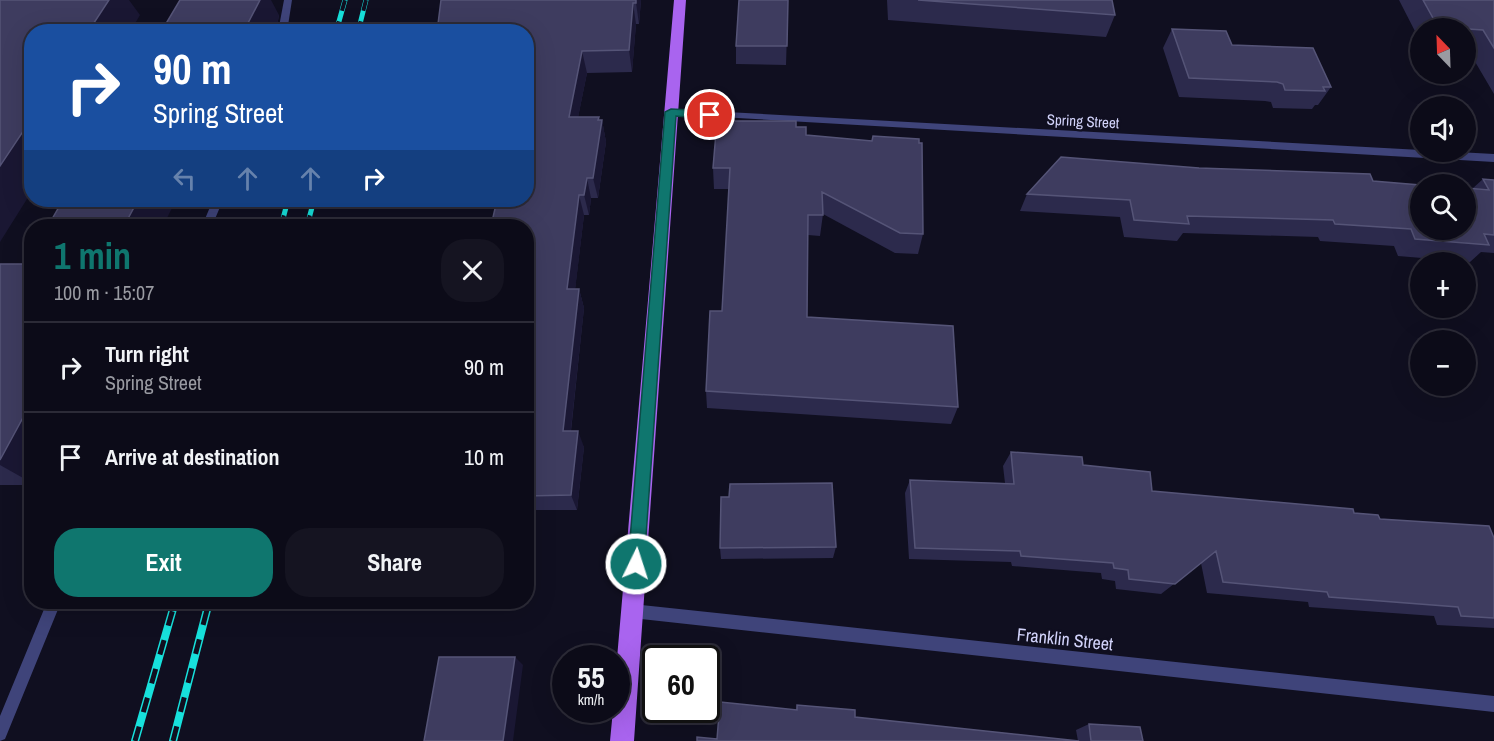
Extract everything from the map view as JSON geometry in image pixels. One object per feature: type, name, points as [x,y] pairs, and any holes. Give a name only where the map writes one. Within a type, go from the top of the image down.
[{"type":"main road","points":[[622,741],[680,0]]},
{"type":"street","points":[[284,24],[288,0]]},
{"type":"street","name":"Spring Street","points":[[671,112],[1494,158]]},
{"type":"street","points":[[0,734],[51,609]]},
{"type":"street","name":"Franklin Street","points":[[632,611],[1494,704]]},
{"type":"building","points":[[0,0],[109,0],[93,24],[24,24],[24,130],[0,166]]},
{"type":"building","points":[[180,0],[260,0],[248,24],[166,24]]},
{"type":"building","points":[[441,0],[636,0],[636,3],[633,3],[629,50],[582,51],[569,117],[599,117],[598,120],[602,120],[593,178],[587,178],[584,195],[579,195],[567,289],[579,289],[563,431],[578,431],[571,495],[534,496],[534,219],[493,219],[495,207],[534,207],[534,24],[438,24]]},
{"type":"building","points":[[739,0],[788,0],[787,46],[736,46]]},
{"type":"building","points":[[918,0],[1112,0],[1115,15]]},
{"type":"building","points":[[1423,0],[1494,0],[1494,48],[1483,30],[1476,30],[1476,18],[1433,18]]},
{"type":"building","points":[[1172,29],[1226,31],[1232,45],[1313,48],[1331,87],[1323,87],[1325,91],[1285,90],[1283,84],[1277,82],[1189,78]]},
{"type":"building","points":[[717,121],[796,121],[796,127],[806,127],[806,135],[872,141],[873,136],[919,139],[919,143],[922,143],[923,234],[900,233],[822,192],[823,215],[808,215],[807,317],[953,326],[958,407],[706,391],[710,311],[722,311],[730,168],[713,168]]},
{"type":"building","points":[[1061,157],[1199,168],[1370,174],[1373,181],[1410,184],[1410,229],[1335,224],[1333,220],[1187,216],[1189,224],[1134,220],[1130,200],[1027,194]]},
{"type":"building","points":[[1483,179],[1494,180],[1494,235],[1484,234],[1489,245],[1427,240],[1476,240],[1476,189],[1489,190]]},
{"type":"building","points":[[59,207],[134,207],[128,219],[52,219]]},
{"type":"building","points":[[0,264],[24,264],[24,416],[0,460]]},
{"type":"building","points":[[1011,452],[1082,457],[1083,465],[1150,472],[1152,491],[1353,509],[1354,513],[1378,515],[1380,519],[1489,526],[1494,538],[1494,618],[1461,616],[1458,607],[1329,597],[1327,592],[1223,582],[1216,551],[1175,584],[1129,579],[1128,570],[1114,568],[1113,563],[1021,556],[1020,551],[915,548],[910,480],[1014,484]]},
{"type":"building","points":[[832,483],[836,547],[720,548],[721,497],[729,497],[730,484]]},
{"type":"building","points":[[439,657],[515,657],[503,741],[424,741]]},
{"type":"building","points":[[720,702],[797,710],[797,705],[855,710],[855,717],[1079,741],[697,741],[697,737],[717,739]]},
{"type":"building","points":[[1089,724],[1140,727],[1143,741],[1091,741]]},
{"type":"railway","points":[[338,24],[345,0]]},
{"type":"railway","points":[[360,24],[366,0]]},
{"type":"railway","points":[[283,219],[286,207]]},
{"type":"railway","points":[[309,219],[312,207]]},
{"type":"railway","points":[[135,741],[173,609]]},
{"type":"railway","points":[[173,741],[207,609]]},
{"type":"route","points":[[636,564],[671,112],[710,115]]}]
